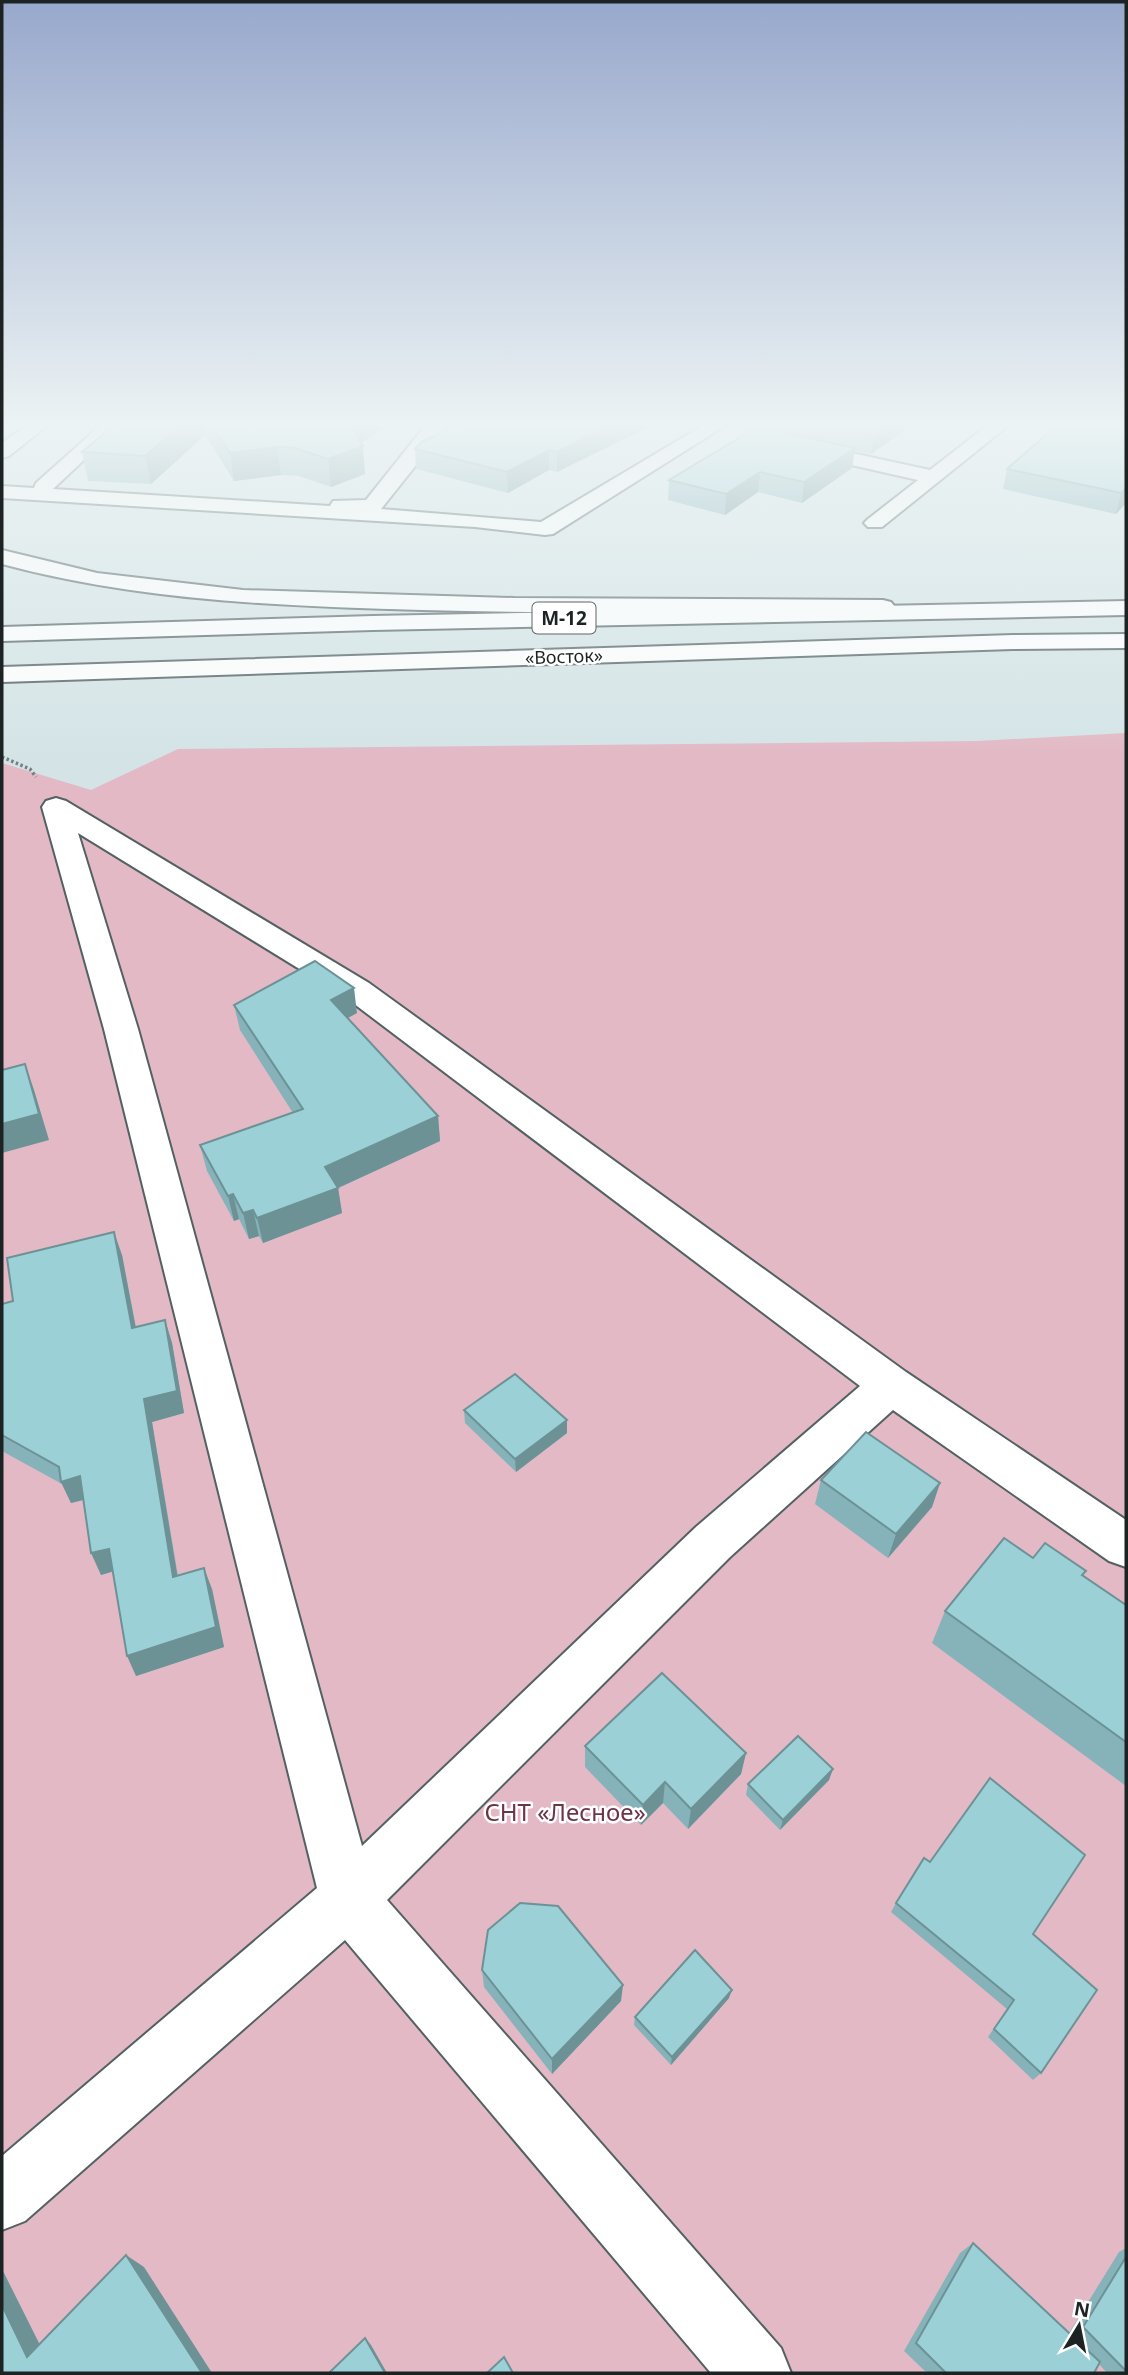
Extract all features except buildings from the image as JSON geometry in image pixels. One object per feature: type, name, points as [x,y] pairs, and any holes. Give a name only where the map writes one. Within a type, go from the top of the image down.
[{"type":"main road","points":[[2,557],[28,565],[140,587],[265,599],[438,604],[1018,608]]},
{"type":"main road","name":"«Восток»","points":[[2,634],[1018,608],[1126,608]]},
{"type":"main road","name":"«Восток»","points":[[2,675],[999,642],[1126,641]]},
{"type":"main road","points":[[757,2373],[348,1899],[121,1029],[56,807],[357,990],[891,1385],[1126,1546]]},
{"type":"main road","points":[[2,2198],[348,1899],[713,1542],[891,1385]]},
{"type":"green space","name":"СНТ «Лесное»","points":[[1126,733],[1126,2373],[2,2373],[2,763],[91,790],[178,749],[977,741]]}]
